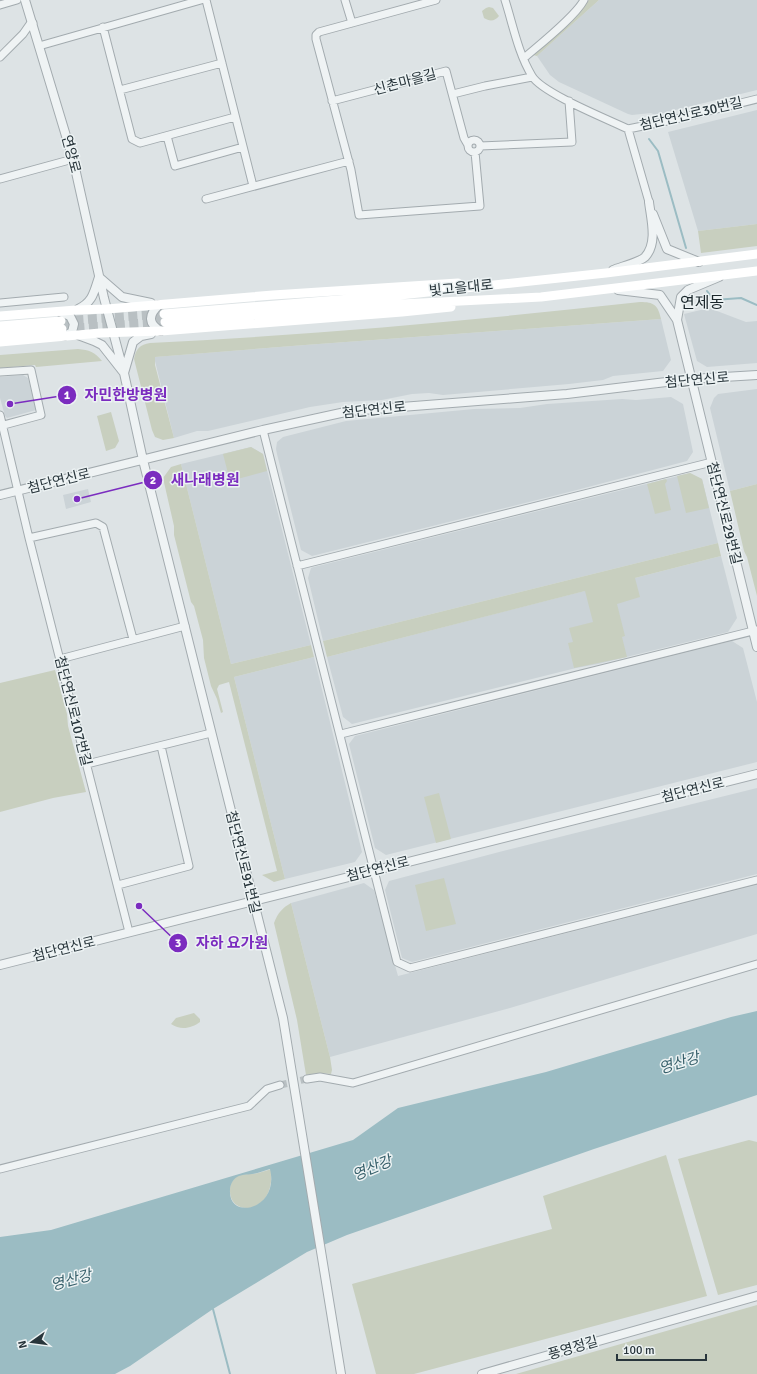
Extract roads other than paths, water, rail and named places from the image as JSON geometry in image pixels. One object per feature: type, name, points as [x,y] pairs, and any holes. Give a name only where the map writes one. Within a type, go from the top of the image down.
[{"type":"main road","name":"빛고을대로","points":[[164,322],[606,273],[757,254]]},
{"type":"main road","name":"빛고을대로","points":[[164,322],[401,304],[541,296],[757,271]]},
{"type":"main road","points":[[0,316],[393,286],[539,280]]},
{"type":"main road","points":[[0,326],[62,329],[77,335],[113,332],[164,322]]},
{"type":"main road","points":[[0,333],[62,329]]},
{"type":"main road","points":[[0,342],[62,329]]},
{"type":"street","points":[[0,5],[17,0]]},
{"type":"street","name":"연양로","points":[[25,0],[73,159],[107,309]]},
{"type":"street","points":[[39,46],[201,0]]},
{"type":"street","points":[[206,0],[253,186]]},
{"type":"street","points":[[345,0],[352,23]]},
{"type":"street","points":[[436,0],[319,32],[316,35],[332,101],[349,161],[359,215],[480,206],[479,142],[476,140],[471,140],[468,145]]},
{"type":"street","points":[[506,0],[524,58],[532,77],[543,87],[568,101],[628,129]]},
{"type":"street","points":[[524,58],[576,11],[584,0]]},
{"type":"street","points":[[0,57],[23,34],[30,24],[33,23]]},
{"type":"street","points":[[103,27],[132,139],[140,143],[235,117]]},
{"type":"street","points":[[120,90],[222,63]]},
{"type":"street","name":"신촌마을길","points":[[332,101],[446,71],[453,94],[532,77]]},
{"type":"street","points":[[453,94],[462,134],[470,151],[478,149],[572,142],[568,101]]},
{"type":"street","name":"첨단연신로30번길","points":[[649,202],[628,129],[672,120],[757,99]]},
{"type":"street","points":[[167,136],[174,166],[243,147]]},
{"type":"street","points":[[0,179],[73,159]]},
{"type":"street","points":[[206,199],[349,161]]},
{"type":"street","points":[[649,202],[667,249],[699,262]]},
{"type":"street","points":[[606,273],[644,258],[650,247],[652,238],[649,202]]},
{"type":"street","points":[[677,320],[681,296],[688,290],[723,276]]},
{"type":"street","points":[[76,310],[86,305],[90,300],[99,277],[122,297],[159,305]]},
{"type":"street","points":[[609,289],[660,295],[677,320],[691,379]]},
{"type":"street","points":[[0,303],[64,297]]},
{"type":"street","points":[[159,305],[153,310],[151,322],[155,327],[164,322]]},
{"type":"street","name":"첨단연신로91번길","points":[[107,309],[124,373],[143,460],[282,1018],[341,1374]]},
{"type":"street","points":[[59,312],[70,316],[74,324],[72,332],[62,329]]},
{"type":"street","points":[[124,373],[133,342],[164,322]]},
{"type":"street","points":[[77,335],[94,340],[102,345],[124,373]]},
{"type":"street","points":[[0,372],[31,370],[41,415],[1,425]]},
{"type":"street","name":"첨단연신로","points":[[0,495],[263,430],[350,411],[567,394],[691,379],[757,375]]},
{"type":"street","name":"첨단연신로29번길","points":[[691,379],[755,631],[757,647]]},
{"type":"street","name":"첨단연신로107번길","points":[[0,415],[1,425],[29,538],[129,932]]},
{"type":"street","points":[[263,430],[341,734],[397,962],[410,968],[757,880]]},
{"type":"street","points":[[297,566],[712,462]]},
{"type":"street","points":[[29,538],[96,522],[103,528],[133,640]]},
{"type":"street","points":[[60,658],[185,626]]},
{"type":"street","points":[[341,734],[755,631]]},
{"type":"street","points":[[87,764],[211,733]]},
{"type":"street","points":[[118,885],[189,866],[161,746]]},
{"type":"street","name":"첨단연신로","points":[[0,965],[757,774]]},
{"type":"street","points":[[307,1079],[325,1078],[353,1083],[757,964]]},
{"type":"street","points":[[0,1169],[249,1106],[267,1089],[280,1086]]},
{"type":"street","name":"풍영정길","points":[[482,1374],[757,1296]]},
{"type":"water","name":"영산강","points":[[757,1011],[757,1095],[594,1149],[347,1235],[307,1252],[213,1309],[130,1366],[115,1374],[0,1374],[0,1237],[51,1230],[353,1140],[398,1108],[546,1072],[731,1017]],"holes":[[[270,1169],[271,1183],[268,1194],[261,1202],[253,1206],[244,1208],[237,1206],[232,1200],[230,1190],[232,1182],[239,1176]]]},
{"type":"waterway","points":[[649,139],[658,151],[686,248]]},
{"type":"waterway","points":[[707,291],[714,300],[741,298],[757,305]]},
{"type":"waterway","points":[[213,1309],[230,1374]]},
{"type":"tunnel","points":[[61,321],[164,314]]},
{"type":"tunnel","points":[[62,329],[165,322]]},
{"type":"tunnel","points":[[280,1085],[307,1079]]},
{"type":"place","name":"자민한방병원","points":[[10,404]]},
{"type":"place","name":"새나래병원","points":[[77,499]]},
{"type":"place","name":"자하 요가원","points":[[139,906]]},
{"type":"district","name":"연제동","points":[[702,303]]}]
